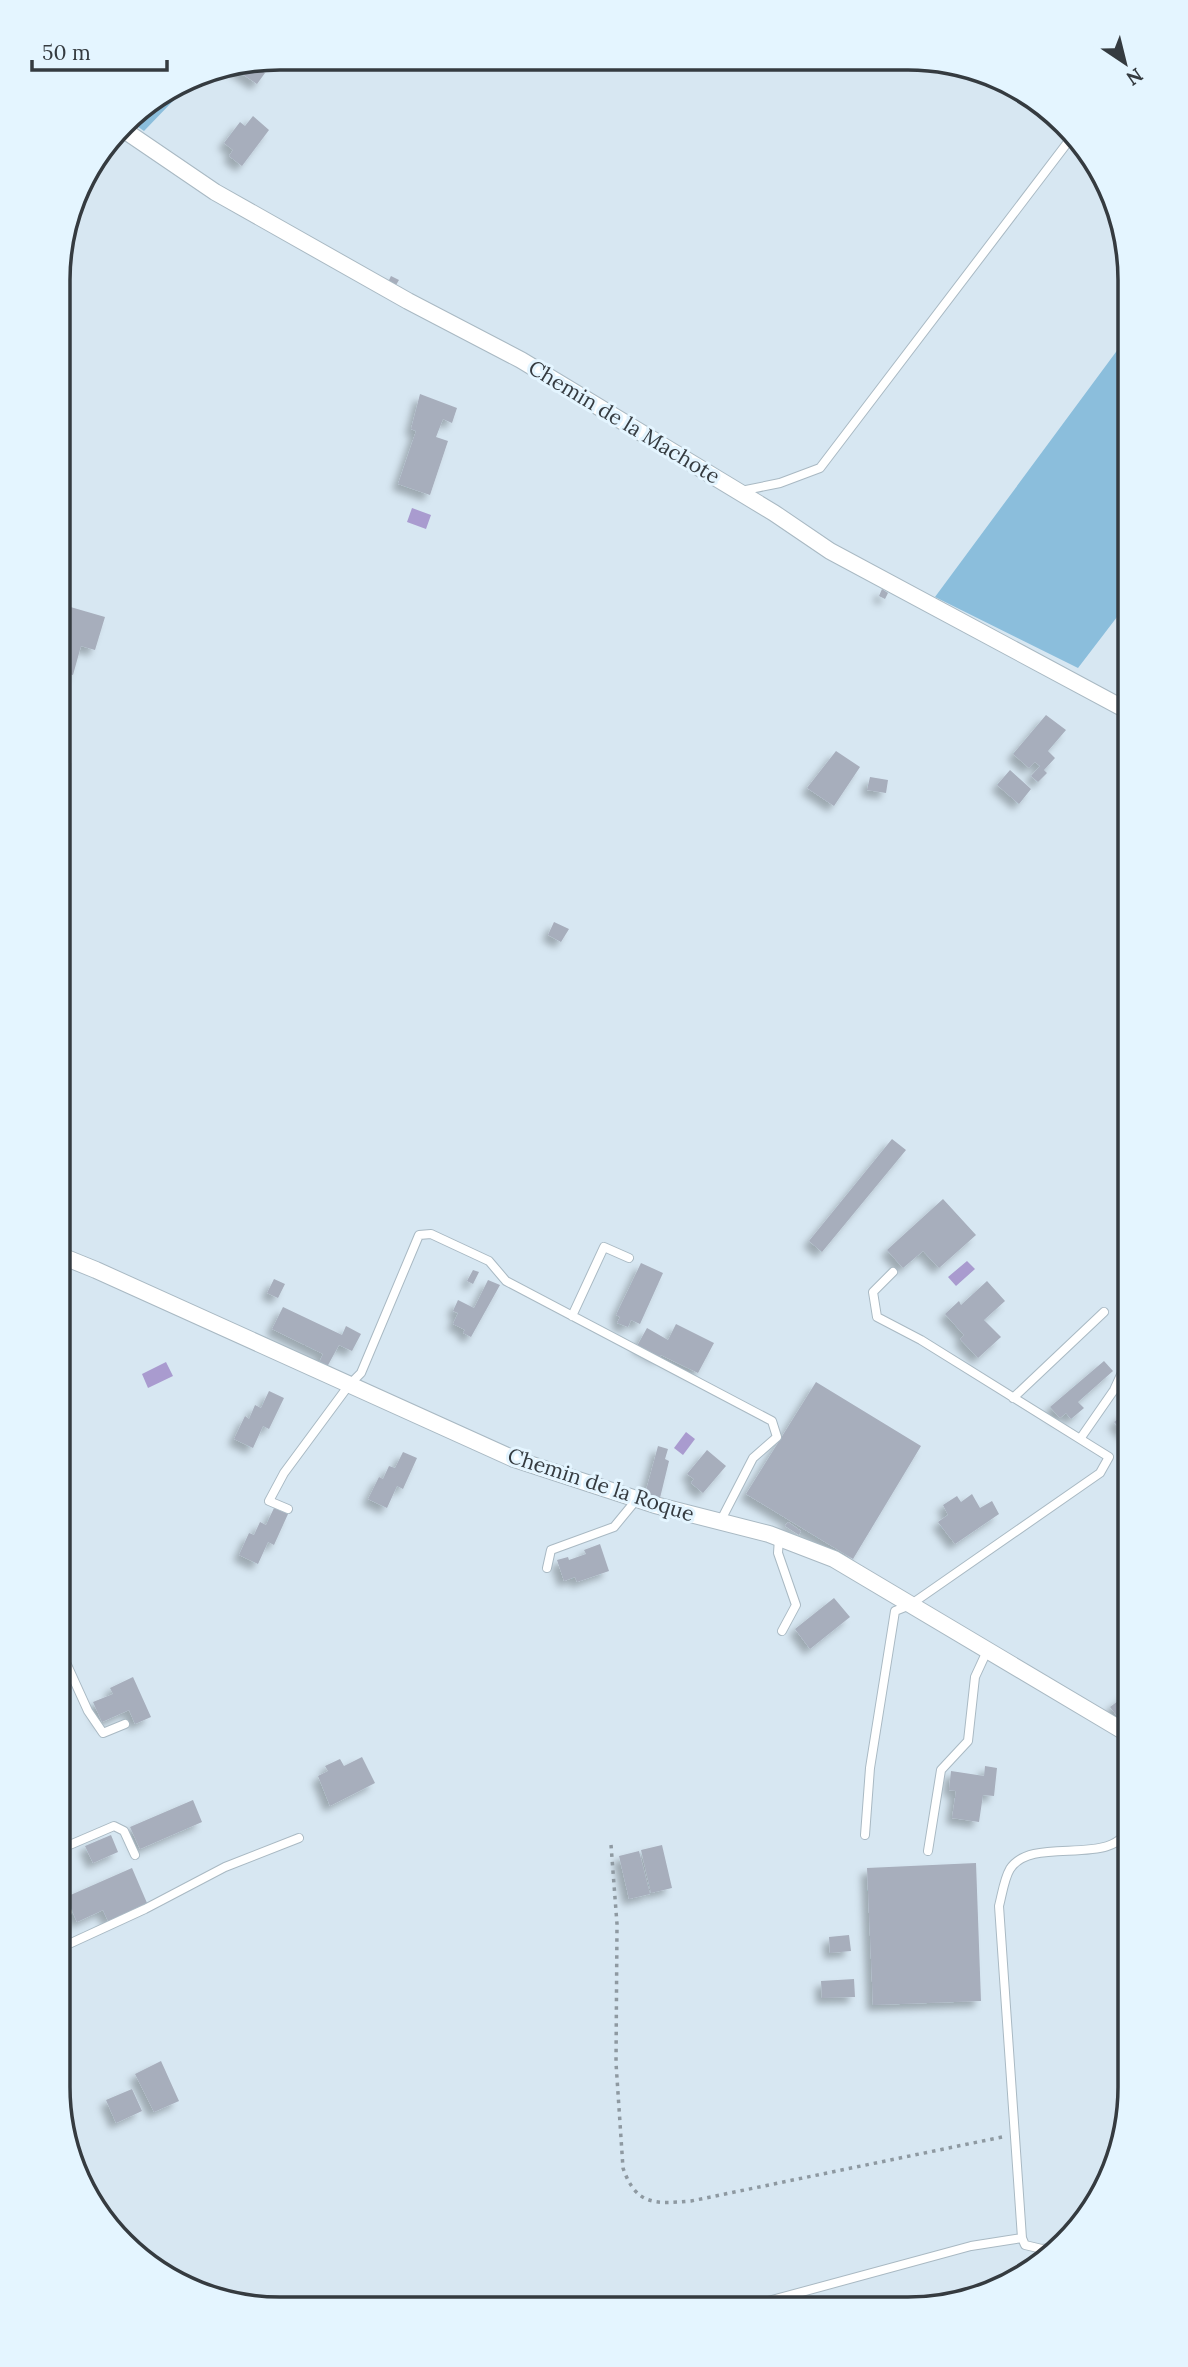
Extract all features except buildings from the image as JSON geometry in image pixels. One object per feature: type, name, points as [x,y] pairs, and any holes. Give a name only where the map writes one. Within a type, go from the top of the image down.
[{"type":"street","name":"Chemin de la Machote","points":[[129,133],[215,192],[408,301],[522,360],[738,491],[830,551],[1118,706]]},
{"type":"street","name":"Chemin de la Roque","points":[[70,1259],[514,1459],[637,1499],[779,1538],[834,1559],[1118,1728]]},
{"type":"lane","points":[[738,491],[780,483],[820,468],[1067,143]]},
{"type":"lane","points":[[288,1509],[269,1501],[284,1473],[349,1385],[361,1373],[419,1235],[431,1234],[489,1261],[506,1281],[772,1421],[777,1437],[753,1458],[720,1522]]},
{"type":"lane","points":[[572,1316],[604,1247],[629,1258]]},
{"type":"lane","points":[[865,1835],[870,1769],[895,1611],[910,1605],[1100,1473],[1110,1457],[921,1340],[877,1317],[873,1292],[893,1272]]},
{"type":"lane","points":[[1013,1398],[1104,1312]]},
{"type":"lane","points":[[1080,1439],[1118,1381]]},
{"type":"lane","points":[[547,1568],[551,1550],[614,1527],[637,1499]]},
{"type":"lane","points":[[779,1538],[778,1553],[796,1605],[782,1631]]},
{"type":"lane","points":[[928,1850],[941,1770],[968,1741],[975,1677],[987,1651]]},
{"type":"lane","points":[[70,1671],[88,1711],[103,1733],[125,1724]]},
{"type":"lane","points":[[70,1845],[114,1826],[124,1831],[135,1855]]},
{"type":"lane","points":[[70,1943],[145,1909],[225,1867],[299,1838]]},
{"type":"lane","points":[[1042,2249],[1025,2245],[1022,2238],[999,1906],[1010,1869],[1026,1856],[1066,1850],[1105,1849],[1118,1839]]},
{"type":"lane","points":[[783,2297],[971,2246],[1022,2238]]},
{"type":"path","points":[[611,1845],[618,1924],[616,2063],[623,2168],[628,2183],[638,2195],[658,2204],[691,2201],[1014,2134]]},
{"type":"shaded area","points":[[176,98],[144,131],[137,126]]},
{"type":"shaded area","points":[[1118,349],[1118,616],[1078,668],[935,597]]},
{"type":"shaded area","points":[[412,508],[431,515],[426,529],[407,522]]},
{"type":"shaded area","points":[[967,1261],[975,1269],[956,1286],[948,1277]]},
{"type":"shaded area","points":[[166,1362],[173,1376],[148,1388],[142,1374]]},
{"type":"shaded area","points":[[686,1432],[695,1439],[683,1455],[674,1448]]}]
